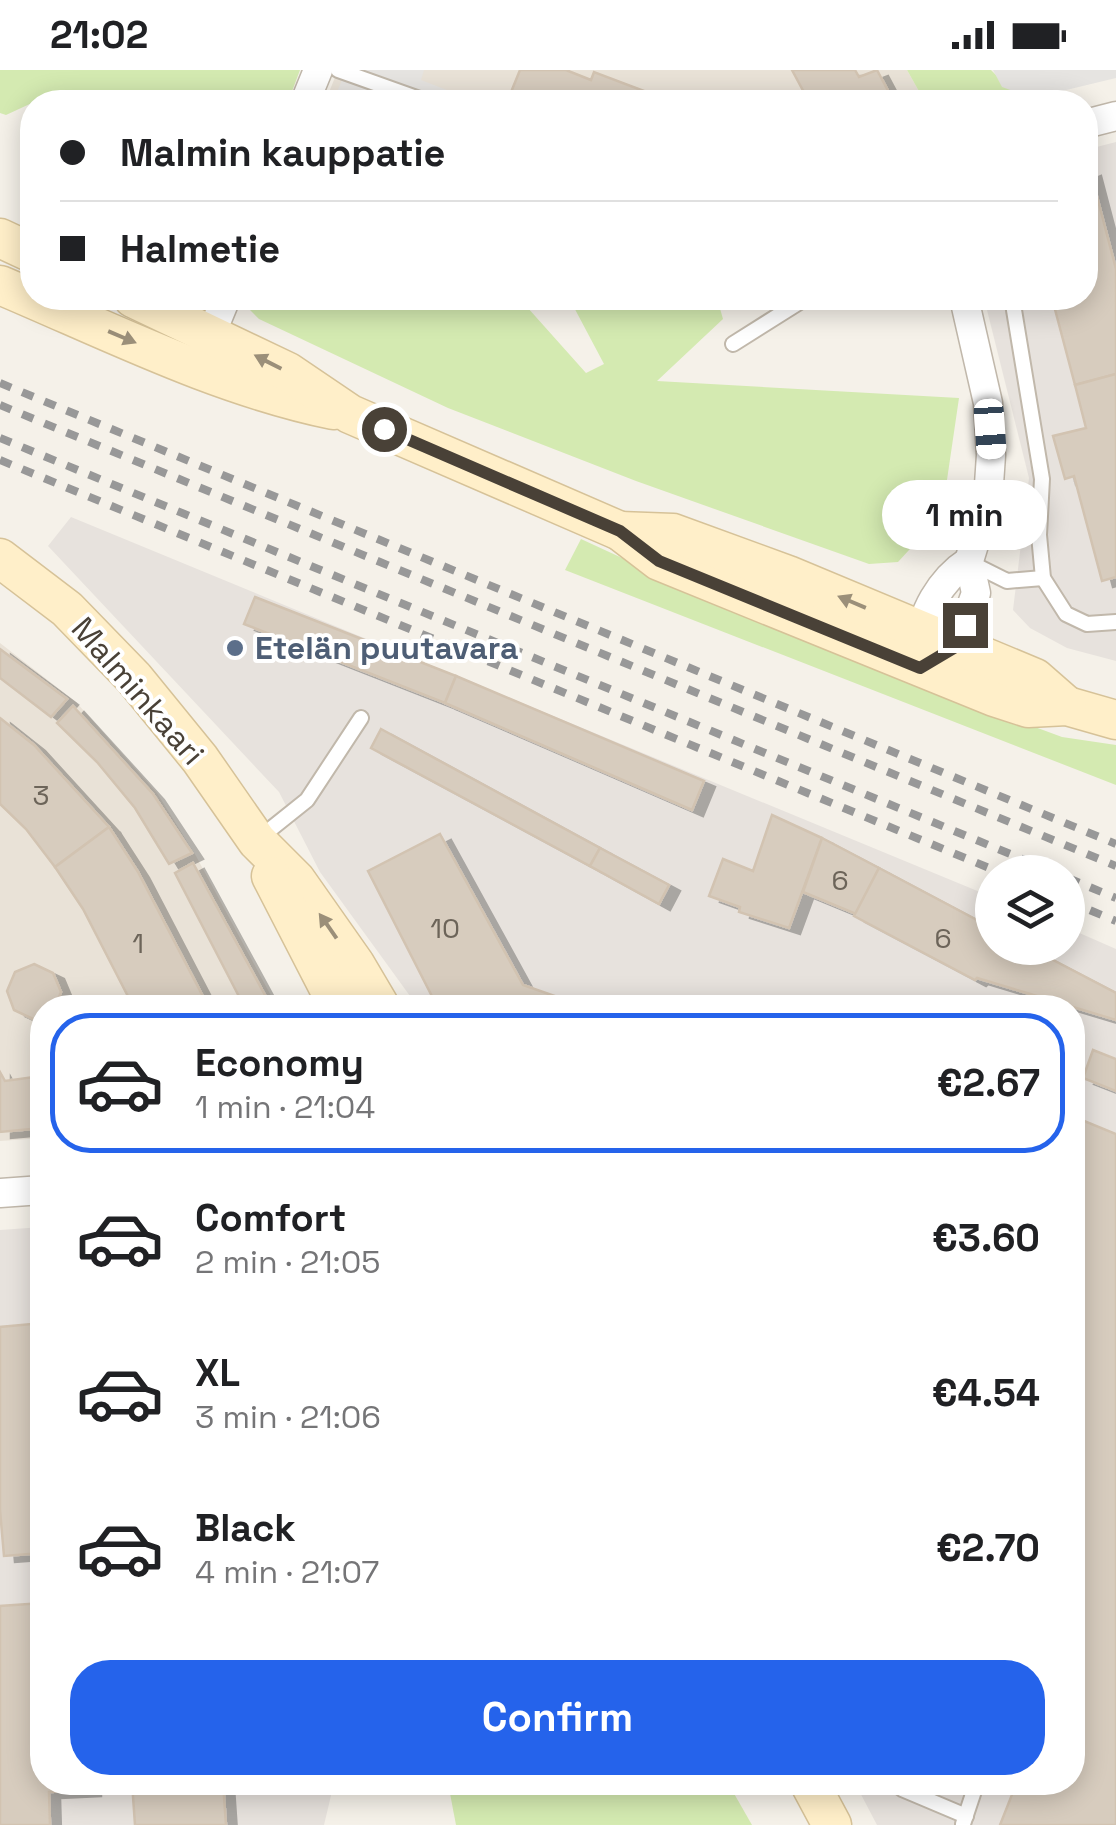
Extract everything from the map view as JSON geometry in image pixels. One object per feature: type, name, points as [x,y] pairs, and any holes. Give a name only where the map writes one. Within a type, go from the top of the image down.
[{"type":"street","points":[[59,310],[275,398],[350,414]]},
{"type":"street","points":[[159,310],[288,372],[350,414],[620,531],[659,561],[1028,708],[1067,706],[1116,720]]},
{"type":"street","points":[[196,368],[221,310]]},
{"type":"street","points":[[920,668],[957,646],[976,592],[968,562],[988,499],[991,455],[988,403],[967,310]]},
{"type":"street","points":[[620,531],[673,533],[788,575],[1036,678],[1067,706]]},
{"type":"street","name":"Malminkaari","points":[[0,558],[67,609],[134,678],[200,759],[257,841],[296,880],[373,995]]},
{"type":"street","points":[[920,668],[920,630],[944,579],[968,562]]},
{"type":"street","name":"Malminkaari","points":[[257,841],[278,892],[332,995]]},
{"type":"street","points":[[0,1192],[30,1191]]},
{"type":"street","points":[[816,1795],[832,1825]]},
{"type":"lane","points":[[338,70],[394,90]]},
{"type":"lane","points":[[732,344],[787,310]]},
{"type":"lane","points":[[1014,310],[1042,479],[1043,578],[1066,614],[1087,624],[1116,622]]},
{"type":"lane","points":[[968,562],[1007,582],[1043,578]]},
{"type":"lane","points":[[257,841],[307,800],[362,718]]},
{"type":"lane","points":[[914,1795],[964,1821],[973,1795]]},
{"type":"shaded area","points":[[338,70],[907,70],[918,90],[330,90]]},
{"type":"shaded area","points":[[346,70],[424,70],[421,80],[447,90],[338,90]]},
{"type":"shaded area","points":[[993,70],[1116,70],[1116,78],[1066,90],[1002,87]]},
{"type":"shaded area","points":[[1116,142],[1116,661],[1067,648],[1030,628],[1013,610],[1029,478],[987,310],[1098,310],[1098,147]]},
{"type":"shaded area","points":[[71,517],[975,890],[975,965],[1085,965],[1085,935],[1116,949],[1116,1825],[877,1825],[861,1795],[1085,1795],[1085,995],[409,995],[320,872],[279,792],[48,546]]},
{"type":"shaded area","points":[[0,643],[76,702],[157,793],[196,856],[271,995],[30,995],[30,1139],[0,1141]]},
{"type":"shaded area","points":[[30,1228],[30,1795],[331,1795],[324,1825],[0,1825],[0,1230]]},
{"type":"green space","points":[[0,70],[300,70],[292,90],[20,90],[20,109],[6,115],[0,113]]},
{"type":"green space","points":[[907,70],[991,70],[1006,85],[1020,90],[918,90]]},
{"type":"green space","points":[[250,310],[530,310],[586,373],[604,364],[575,310],[720,310],[723,319],[657,381],[959,398],[942,514],[898,562],[869,564],[636,481],[448,408],[259,319]]},
{"type":"green space","points":[[581,539],[793,637],[1062,737],[1116,745],[1116,785],[565,570]]},
{"type":"green space","points":[[450,1795],[735,1795],[752,1825],[456,1825]]},
{"type":"building","points":[[520,70],[566,70],[591,80],[594,72],[641,90],[512,90]]},
{"type":"building","points":[[792,70],[855,70],[859,77],[877,70],[888,90],[803,90]]},
{"type":"building","points":[[1098,200],[1116,269],[1116,374],[1075,385],[1055,310],[1098,310]]},
{"type":"building","points":[[1116,374],[1116,577],[1102,581],[1074,476],[1065,479],[1053,436],[1086,428],[1075,385]]},
{"type":"building","points":[[255,597],[456,676],[445,703],[244,624]]},
{"type":"building","points":[[0,649],[67,699],[51,717],[0,678]]},
{"type":"building","points":[[456,676],[704,781],[692,810],[445,703]]},
{"type":"building","points":[[73,706],[153,794],[192,853],[169,864],[135,808],[97,762],[57,723]]},
{"type":"building","points":[[0,718],[34,745],[109,827],[55,867],[26,829],[0,804]]},
{"type":"building","points":[[381,729],[600,848],[590,866],[371,748]]},
{"type":"building","points":[[772,815],[822,838],[789,928],[739,912],[740,907],[709,896],[723,859],[753,871]]},
{"type":"building","points":[[109,827],[138,872],[202,995],[127,995],[83,909],[55,867]]},
{"type":"building","points":[[440,834],[523,985],[552,995],[431,995],[368,871]]},
{"type":"building","points":[[822,838],[879,868],[856,914],[803,892]]},
{"type":"building","points":[[600,848],[669,885],[659,904],[590,866]]},
{"type":"building","points":[[193,863],[265,995],[238,995],[175,873]]},
{"type":"building","points":[[879,868],[975,919],[975,965],[1062,965],[1116,993],[1116,1020],[1085,1011],[1085,995],[1033,995],[975,980],[854,916]]},
{"type":"building","points":[[34,964],[53,973],[60,995],[30,995],[30,1018],[14,1010],[7,991],[15,972]]},
{"type":"building","points":[[1093,1050],[1116,1059],[1116,1091],[1085,1079]]},
{"type":"building","points":[[0,1072],[5,1081],[30,1078],[30,1129],[0,1132]]},
{"type":"building","points":[[1085,1121],[1116,1134],[1116,1825],[1000,1825],[1012,1795],[1085,1795]]},
{"type":"building","points":[[30,1324],[30,1554],[4,1556],[0,1510],[0,1327]]},
{"type":"building","points":[[30,1604],[30,1795],[49,1795],[50,1825],[0,1825],[0,1606]]},
{"type":"building","points":[[133,1795],[224,1795],[226,1825],[135,1825]]},
{"type":"railway","points":[[0,383],[1116,844]]},
{"type":"railway","points":[[0,405],[1116,866]]},
{"type":"railway","points":[[0,438],[1013,855]]},
{"type":"railway","points":[[0,460],[975,862]]},
{"type":"railway","points":[[1085,885],[1116,898]]},
{"type":"railway","points":[[1085,908],[1116,921]]},
{"type":"place","name":"Etelän puutavara","points":[[235,648]]},
{"type":"route","points":[[384,429],[620,531],[659,561],[920,668],[957,646],[965,625]]}]
